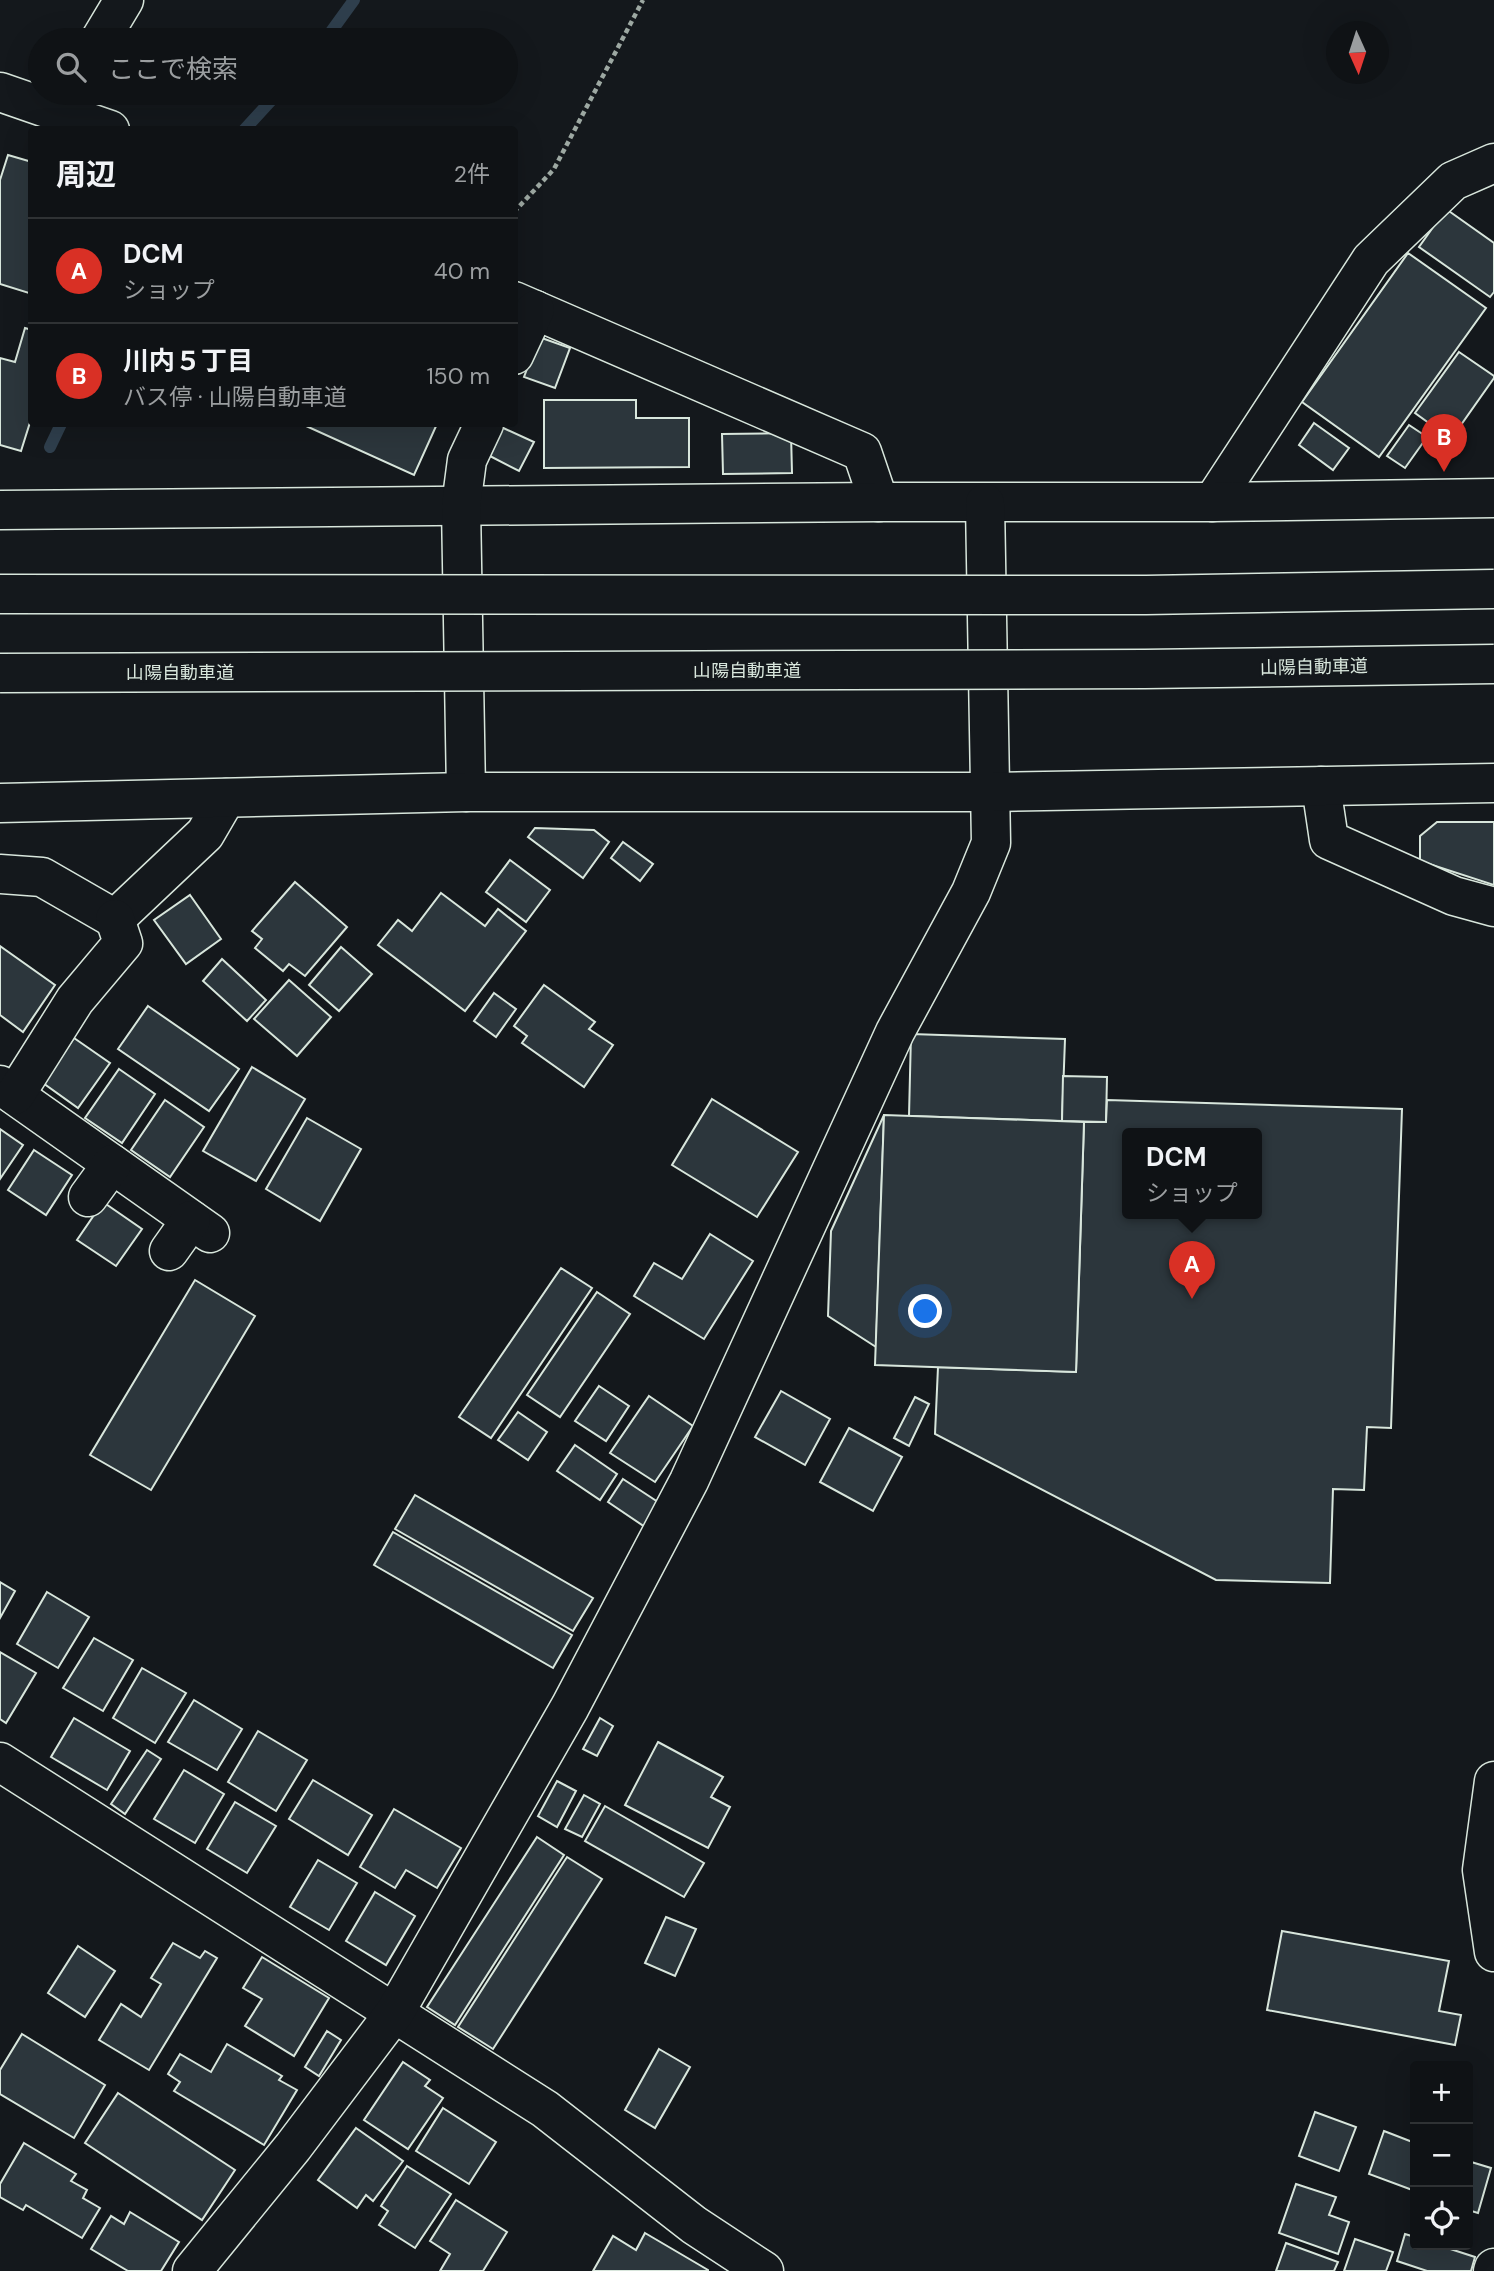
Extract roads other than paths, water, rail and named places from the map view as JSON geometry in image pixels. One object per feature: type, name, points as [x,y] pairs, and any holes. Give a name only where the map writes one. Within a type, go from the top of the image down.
[{"type":"main road","points":[[107,28],[124,0]]},
{"type":"main road","points":[[0,92],[28,96]]},
{"type":"main road","points":[[69,105],[103,126]]},
{"type":"main road","points":[[1213,502],[1371,260],[1453,181],[1494,163]]},
{"type":"main road","points":[[518,337],[525,306],[862,452],[879,502]]},
{"type":"main road","points":[[466,792],[461,506],[467,460],[483,427]]},
{"type":"main road","points":[[0,510],[1494,498]]},
{"type":"main road","points":[[192,2271],[293,2147],[395,2012],[570,1707],[689,1481],[895,1032],[971,892],[991,843],[985,503]]},
{"type":"main road","points":[[0,594],[1146,595],[1494,589]]},
{"type":"main road","name":"山陽自動車道","points":[[0,673],[1146,669],[1494,664]]},
{"type":"main road","points":[[0,803],[466,792],[992,792],[1494,783]]},
{"type":"main road","points":[[1321,786],[1329,839],[1454,896],[1494,907]]},
{"type":"main road","points":[[115,919],[205,834],[226,798]]},
{"type":"main road","points":[[0,874],[41,877],[115,919],[123,943],[75,1000],[7,1090],[201,1227],[169,1251]]},
{"type":"main road","points":[[88,1197],[112,1164]]},
{"type":"main road","points":[[0,1762],[545,2109],[694,2225],[764,2271]]},
{"type":"main road","points":[[1494,1781],[1482,1870],[1494,1952]]},
{"type":"waterway","points":[[334,28],[354,0]]},
{"type":"waterway","points":[[248,126],[267,105]]},
{"type":"waterway","points":[[50,447],[60,427]]},
{"type":"place","name":"川内５丁目","points":[[1444,472]]},
{"type":"place","name":"DCM","points":[[1192,1299]]}]
